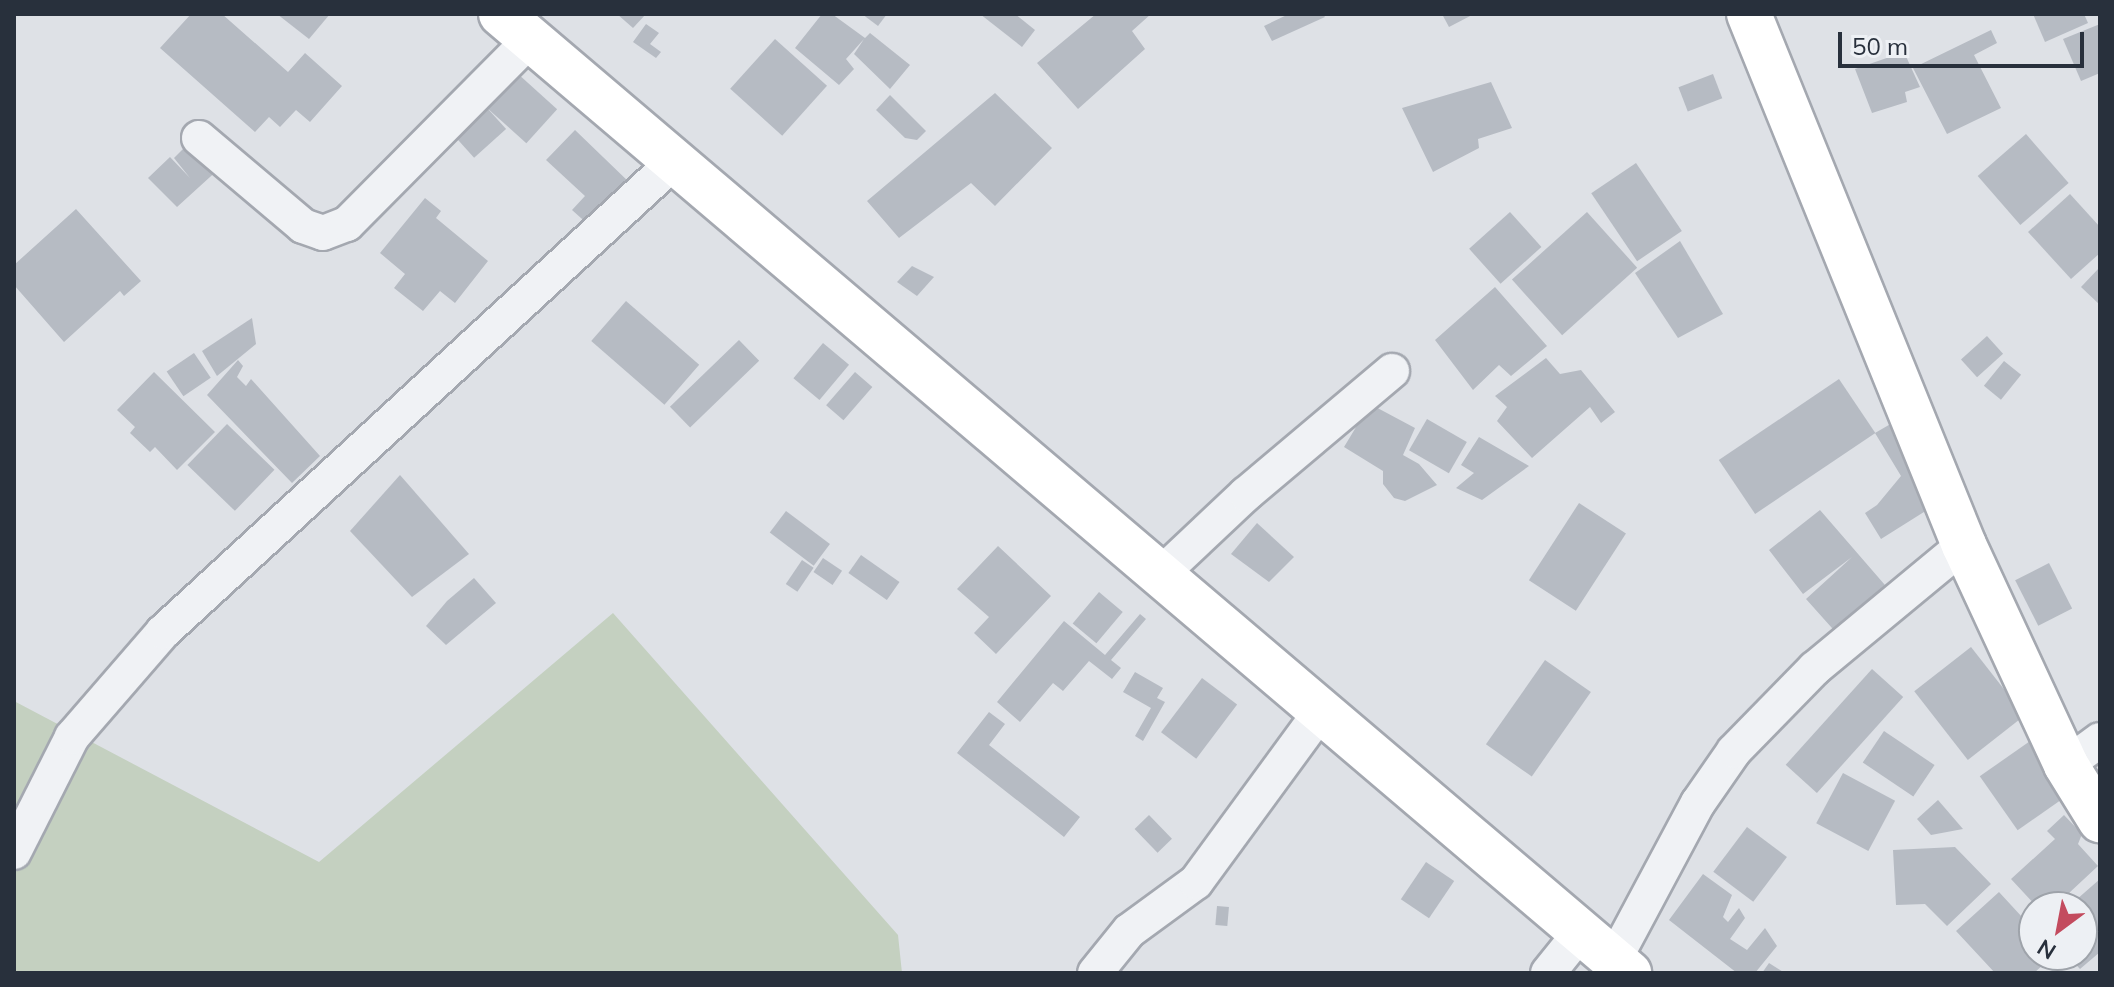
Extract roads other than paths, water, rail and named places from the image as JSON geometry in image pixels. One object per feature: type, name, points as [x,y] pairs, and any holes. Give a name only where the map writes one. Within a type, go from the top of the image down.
[{"type":"main road","points":[[1749,14],[1964,545],[2083,752],[2100,820]]},
{"type":"main road","points":[[518,24],[674,162],[1622,967]]},
{"type":"street","points":[[199,138],[303,226],[323,233],[347,224],[518,24]]},
{"type":"street","points":[[14,852],[72,737],[163,632],[674,162]]},
{"type":"street","points":[[1160,575],[1246,494],[1392,371]]},
{"type":"street","points":[[1622,967],[1698,803],[1734,751],[1814,669],[1964,545]]},
{"type":"street","points":[[1095,973],[1129,931],[1196,882],[1321,711]]},
{"type":"street","points":[[1548,973],[1581,932]]}]
